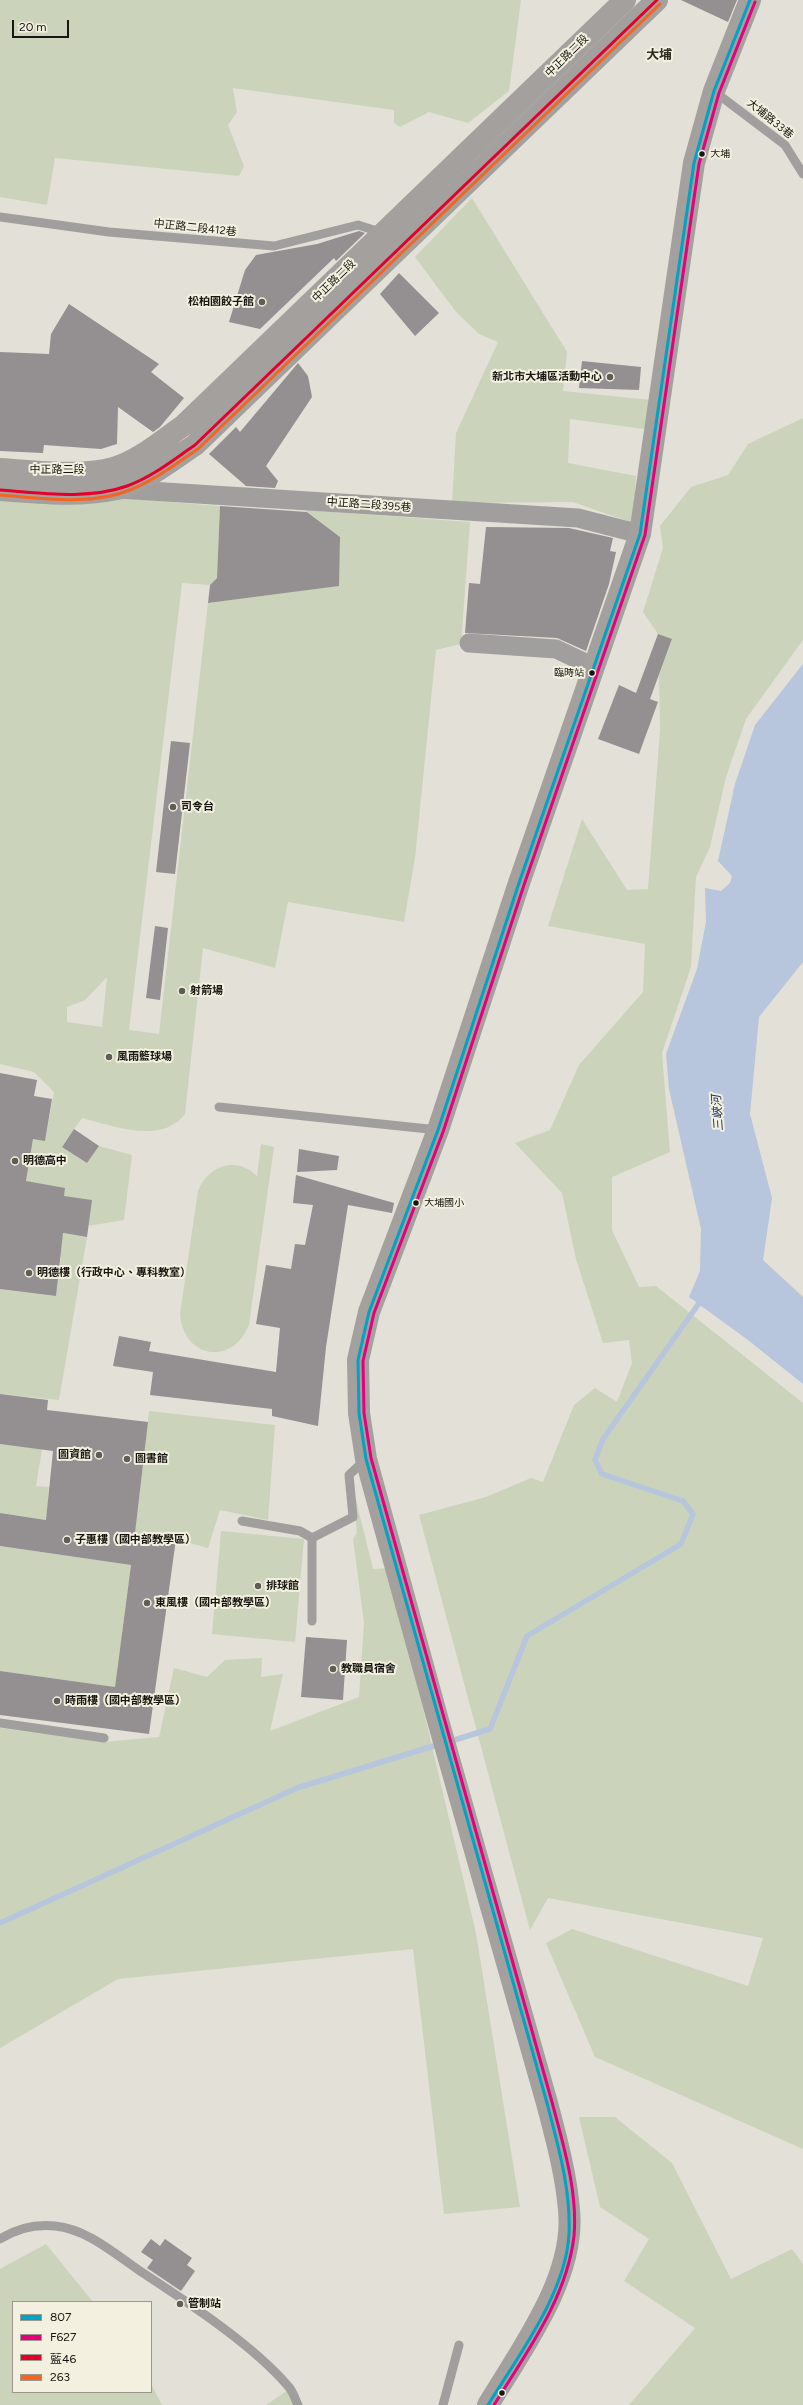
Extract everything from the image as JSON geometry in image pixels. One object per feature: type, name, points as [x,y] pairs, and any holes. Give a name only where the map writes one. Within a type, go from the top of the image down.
[{"type":"main road","name":"中正路二段","points":[[0,468],[116,478],[147,452],[184,425],[625,0]]},
{"type":"main road","name":"中正路二段","points":[[0,490],[61,494],[116,478],[158,470],[195,445],[657,0]]},
{"type":"main road","points":[[488,2405],[529,2337],[559,2278],[567,2249],[570,2211],[562,2165],[547,2103],[439,1724],[366,1459],[359,1413],[358,1360],[369,1312],[438,1130],[640,534],[694,163],[714,91],[750,0]]},
{"type":"street","name":"中正路二段395巷","points":[[116,478],[578,518],[640,534]]},
{"type":"street","points":[[469,643],[556,649],[594,667]]},
{"type":"lane","name":"大埔路33巷","points":[[714,91],[785,145],[803,174]]},
{"type":"lane","name":"中正路二段412巷","points":[[0,217],[109,232],[240,245],[274,246],[358,225],[384,233]]},
{"type":"lane","points":[[219,1107],[438,1130]]},
{"type":"lane","points":[[312,1538],[353,1517],[349,1475],[366,1459]]},
{"type":"lane","points":[[242,1521],[300,1531],[312,1538]]},
{"type":"lane","points":[[312,1538],[312,1621]]},
{"type":"lane","points":[[0,1723],[104,1738]]},
{"type":"lane","points":[[0,2239],[33,2226],[56,2226],[77,2232],[97,2242],[187,2302],[246,2347],[289,2387],[298,2405]]},
{"type":"lane","points":[[443,2405],[459,2345]]},
{"type":"green space","points":[[0,0],[521,0],[509,91],[468,123],[429,112],[400,127],[394,123],[394,110],[233,88],[237,112],[228,125],[244,166],[239,176],[55,158],[47,205],[0,197]]},
{"type":"green space","points":[[472,198],[567,352],[563,391],[650,400],[644,429],[570,419],[568,463],[636,476],[633,523],[573,502],[452,503],[456,433],[498,342],[479,334],[456,312],[415,257]]},
{"type":"green space","points":[[803,418],[803,640],[746,719],[726,777],[710,847],[696,877],[691,967],[662,1053],[670,1152],[612,1177],[612,1230],[639,1287],[656,1286],[803,1403],[803,2149],[595,2057],[546,1943],[572,1929],[748,1986],[763,1938],[548,1898],[530,1930],[419,1515],[486,1497],[531,1478],[543,1482],[574,1405],[595,1388],[617,1402],[632,1363],[629,1340],[603,1343],[576,1259],[562,1193],[515,1143],[550,1130],[579,1065],[643,992],[645,944],[548,926],[582,819],[627,890],[648,889],[660,730],[659,675],[672,640],[658,634],[643,612],[663,548],[660,526],[691,487],[728,475],[748,444]]},
{"type":"green space","points":[[119,498],[220,506],[217,578],[210,585],[182,583],[129,1030],[159,1034],[208,603],[338,586],[340,537],[305,510],[470,522],[461,644],[436,650],[415,858],[404,922],[288,902],[275,968],[203,948],[185,1114],[175,1123],[163,1129],[150,1131],[136,1131],[82,1118],[62,1146],[87,1163],[99,1146],[132,1155],[124,1220],[88,1226],[91,1200],[64,1196],[26,1181],[33,1139],[45,1140],[54,1092],[34,1072],[0,1064],[0,499]],"holes":[[[107,977],[102,1027],[67,1022],[67,1007],[85,1000]]]},
{"type":"green space","points":[[261,1144],[274,1147],[249,1325],[241,1338],[231,1347],[220,1352],[209,1352],[199,1348],[190,1340],[183,1329],[180,1314],[198,1191],[208,1175],[223,1166],[240,1166],[257,1176]]},
{"type":"green space","points":[[0,1224],[87,1237],[59,1400],[0,1394],[0,1289],[55,1296],[61,1257]]},
{"type":"green space","points":[[149,1411],[275,1425],[268,1520],[220,1510],[208,1548],[176,1539],[0,1513],[0,1444],[42,1449],[36,1486],[49,1487],[48,1497],[138,1507]]},
{"type":"green space","points":[[353,1496],[355,1496],[373,1569],[390,1568],[476,1933],[520,2207],[444,2214],[413,1949],[118,1979],[0,2048],[0,1728],[104,1742],[159,1737],[174,1668],[207,1677],[225,1660],[262,1658],[261,1677],[283,1674],[270,1731],[359,1697],[364,1623],[353,1539],[357,1533]]},
{"type":"green space","name":"排球館","points":[[221,1531],[304,1539],[295,1642],[212,1634]]},
{"type":"green space","points":[[0,1546],[131,1565],[115,1687],[0,1671]]},
{"type":"green space","points":[[579,2117],[615,2117],[672,2163],[731,2279],[792,2249],[803,2264],[803,2405],[629,2405],[695,2328],[624,2281],[649,2239],[600,2207]]},
{"type":"green space","points":[[46,2244],[92,2301],[12,2301],[12,2393],[152,2393],[152,2386],[162,2405],[0,2405],[0,2269]]},
{"type":"green space","points":[[291,2388],[298,2405],[266,2405]]},
{"type":"water","name":"三峽河","points":[[803,664],[803,962],[759,1017],[750,1114],[772,1198],[763,1260],[803,1297],[803,1384],[748,1340],[689,1297],[700,1271],[701,1229],[669,1089],[666,1054],[697,969],[706,922],[705,888],[721,891],[730,883],[732,876],[718,861],[735,784],[755,725]]},
{"type":"building","points":[[681,0],[737,0],[728,22]]},
{"type":"building","name":"松柏園餃子館","points":[[359,231],[365,233],[336,261],[334,258],[260,329],[229,322],[245,270],[256,255],[317,244]]},
{"type":"building","points":[[399,273],[439,313],[415,336],[380,294]]},
{"type":"building","points":[[69,304],[159,364],[151,372],[184,398],[160,427],[153,432],[118,407],[117,444],[101,449],[44,445],[43,453],[0,451],[0,352],[49,354],[51,334]]},
{"type":"building","name":"新北市大埔區活動中心","points":[[582,361],[641,367],[639,390],[579,388]]},
{"type":"building","points":[[298,363],[308,376],[312,397],[266,466],[278,481],[275,488],[246,486],[209,454],[236,427],[240,432]]},
{"type":"building","points":[[220,506],[307,512],[340,537],[339,586],[208,603],[210,585],[217,578]]},
{"type":"building","points":[[486,527],[569,528],[613,538],[610,551],[616,552],[609,584],[586,651],[557,638],[465,633],[469,583],[480,584]]},
{"type":"building","points":[[658,634],[672,639],[650,699],[658,702],[639,754],[598,739],[619,685],[636,693]]},
{"type":"building","name":"司令台","points":[[171,741],[190,743],[175,874],[156,872]]},
{"type":"building","points":[[155,926],[168,928],[160,1000],[146,998]]},
{"type":"building","points":[[0,1073],[37,1080],[34,1096],[52,1099],[45,1141],[33,1139],[26,1181],[65,1188],[64,1196],[92,1200],[87,1237],[63,1233],[56,1296],[0,1289]]},
{"type":"building","points":[[74,1129],[99,1146],[87,1163],[62,1147]]},
{"type":"building","points":[[299,1149],[339,1156],[337,1170],[297,1172]]},
{"type":"building","points":[[296,1175],[394,1203],[392,1213],[348,1205],[326,1347],[318,1426],[272,1416],[272,1409],[150,1395],[153,1372],[113,1366],[119,1336],[151,1342],[149,1351],[276,1372],[280,1328],[256,1324],[266,1265],[291,1269],[295,1244],[305,1245],[313,1205],[293,1203]]},
{"type":"building","points":[[0,1394],[48,1400],[47,1410],[148,1422],[135,1533],[176,1539],[149,1734],[0,1715],[0,1671],[115,1687],[131,1565],[0,1546],[0,1513],[46,1520],[53,1451],[0,1444]]},
{"type":"building","name":"教職員宿舍","points":[[306,1637],[347,1640],[343,1700],[301,1697]]},
{"type":"building","points":[[151,2239],[160,2246],[165,2239],[192,2258],[187,2265],[195,2271],[181,2291],[147,2268],[153,2260],[141,2252]]},
{"type":"waterway","points":[[448,1742],[490,1729],[527,1636],[681,1544],[693,1514],[683,1501],[602,1474],[595,1460],[603,1439],[702,1299]]},
{"type":"waterway","points":[[0,1923],[297,1788],[440,1744]]},
{"type":"transit line","name":"藍46","points":[[0,490],[48,494],[80,494],[112,490],[127,486],[145,478],[195,445],[657,0]]},
{"type":"transit line","name":"807","points":[[488,2405],[539,2323],[559,2279],[566,2256],[569,2234],[566,2184],[547,2103],[366,1459],[359,1413],[358,1360],[369,1312],[438,1130],[519,883],[640,534],[694,163],[714,91],[750,0]]},
{"type":"transit line","name":"F627","points":[[494,2405],[532,2345],[554,2303],[563,2281],[570,2259],[574,2236],[575,2219],[572,2185],[552,2102],[371,1458],[364,1413],[363,1361],[374,1313],[443,1132],[524,885],[645,535],[699,164],[719,93],[755,2]]},
{"type":"transit line","name":"263","points":[[0,495],[66,500],[99,498],[115,495],[130,490],[148,481],[198,449],[660,4]]},
{"type":"place","name":"大埔","points":[[702,154]]},
{"type":"place","name":"松柏園餃子館","points":[[262,302]]},
{"type":"place","name":"新北市大埔區活動中心","points":[[610,377]]},
{"type":"place","name":"臨時站","points":[[592,673]]},
{"type":"place","name":"司令台","points":[[173,807]]},
{"type":"place","name":"射箭場","points":[[182,991]]},
{"type":"place","name":"風雨籃球場","points":[[109,1057]]},
{"type":"place","name":"明德高中","points":[[15,1161]]},
{"type":"place","name":"大埔國小","points":[[416,1203]]},
{"type":"place","name":"明德樓（行政中心、專科教室）","points":[[29,1273]]},
{"type":"place","name":"圖資館","points":[[99,1455]]},
{"type":"place","name":"圖書館","points":[[127,1459]]},
{"type":"place","name":"子惠樓（國中部教學區）","points":[[67,1540]]},
{"type":"place","name":"排球館","points":[[258,1586]]},
{"type":"place","name":"東風樓（國中部教學區）","points":[[147,1603]]},
{"type":"place","name":"教職員宿舍","points":[[333,1669]]},
{"type":"place","name":"時雨樓（國中部教學區）","points":[[57,1701]]},
{"type":"place","name":"管制站","points":[[180,2304]]},
{"type":"district","name":"大埔","points":[[659,55]]}]
